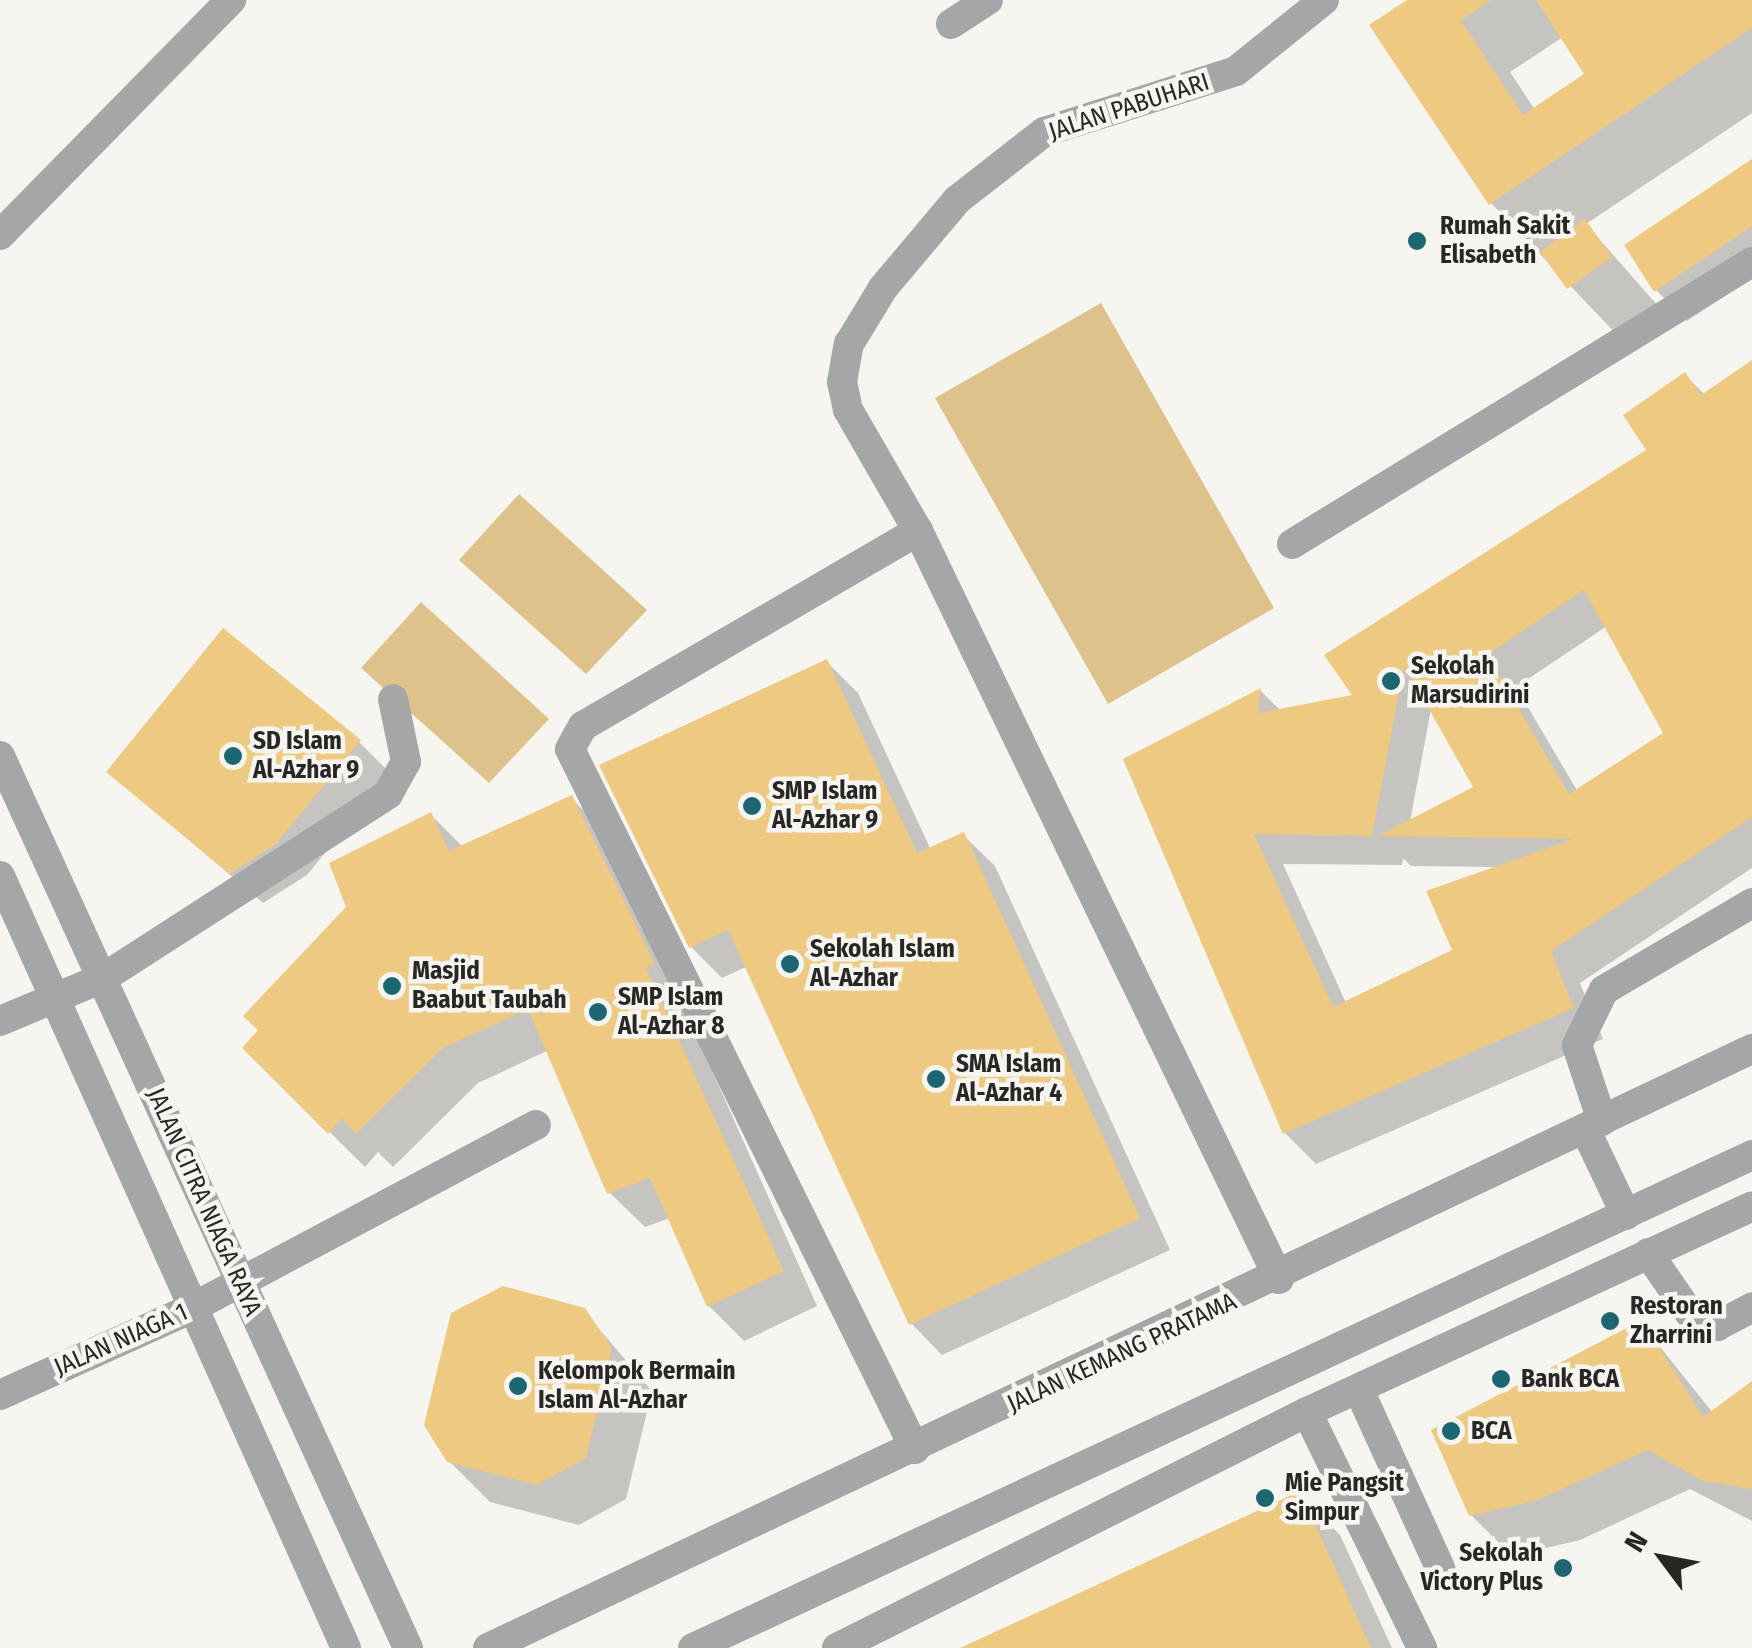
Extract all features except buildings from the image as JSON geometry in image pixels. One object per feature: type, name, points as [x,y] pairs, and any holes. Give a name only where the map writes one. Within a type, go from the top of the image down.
[{"type":"street","points":[[0,235],[231,0]]},
{"type":"street","points":[[951,24],[988,0]]},
{"type":"street","name":"JALAN PABUHARI","points":[[1280,1280],[918,531],[848,410],[842,382],[848,344],[883,288],[957,200],[1044,132],[1236,72],[1324,0]]},
{"type":"street","points":[[1292,544],[1752,262]]},
{"type":"street","points":[[916,1449],[570,748],[583,726],[918,531]]},
{"type":"street","points":[[0,1021],[50,996],[102,978],[388,794],[406,762],[393,699]]},
{"type":"street","name":"JALAN CITRA NIAGA RAYA","points":[[0,756],[408,1648]]},
{"type":"street","points":[[0,876],[188,1310],[346,1648]]},
{"type":"street","points":[[1626,1215],[1594,1126],[1578,1044],[1604,990],[1752,903]]},
{"type":"street","name":"JALAN KEMANG PRATAMA","points":[[488,1648],[1280,1280],[1752,1049]]},
{"type":"street","name":"JALAN NIAGA 1","points":[[0,1394],[188,1310],[536,1126]]},
{"type":"street","points":[[693,1648],[1752,1155]]},
{"type":"street","points":[[837,1648],[1307,1412],[1752,1206]]},
{"type":"street","points":[[1648,1253],[1695,1321],[1717,1326],[1752,1307]]},
{"type":"street","points":[[1359,1390],[1440,1568]]},
{"type":"street","points":[[1307,1412],[1422,1648]]},
{"type":"shaded area","points":[[1101,303],[1274,608],[1108,704],[935,398]]},
{"type":"shaded area","points":[[519,494],[647,610],[586,674],[459,560]]},
{"type":"shaded area","points":[[421,602],[549,719],[489,783],[361,668]]},
{"type":"place","name":"Rumah Sakit Elisabeth","points":[[1417,241]]},
{"type":"place","name":"Sekolah Marsudirini","points":[[1391,681]]},
{"type":"place","name":"SD Islam Al-Azhar 9","points":[[233,756]]},
{"type":"place","name":"SMP Islam Al-Azhar 9","points":[[752,806]]},
{"type":"place","name":"Sekolah Islam Al-Azhar","points":[[790,964]]},
{"type":"place","name":"Masjid Baabut Taubah","points":[[392,986]]},
{"type":"place","name":"SMP Islam Al-Azhar 8","points":[[598,1012]]},
{"type":"place","name":"SMA Islam Al-Azhar 4","points":[[936,1079]]},
{"type":"place","name":"Restoran Zharrini","points":[[1610,1321]]},
{"type":"place","name":"Bank BCA","points":[[1501,1379]]},
{"type":"place","name":"Kelompok Bermain Islam Al-Azhar","points":[[518,1386]]},
{"type":"place","name":"BCA","points":[[1451,1431]]},
{"type":"place","name":"Mie Pangsit Simpur","points":[[1265,1498]]},
{"type":"place","name":"Sekolah Victory Plus","points":[[1563,1568]]}]
